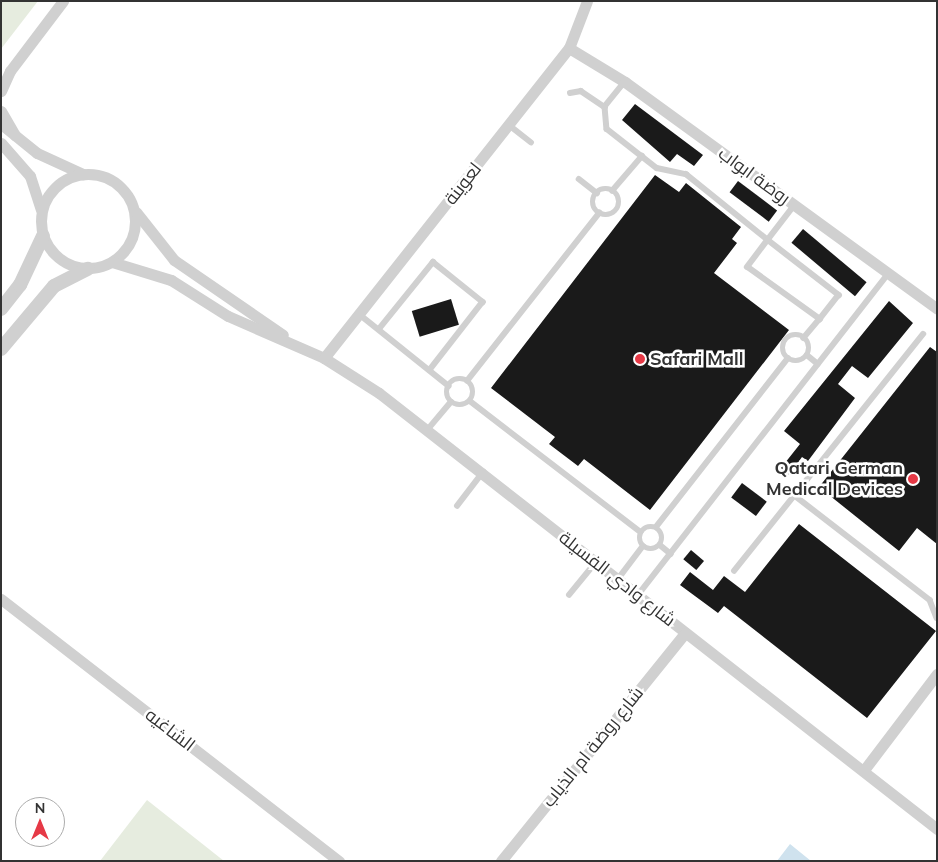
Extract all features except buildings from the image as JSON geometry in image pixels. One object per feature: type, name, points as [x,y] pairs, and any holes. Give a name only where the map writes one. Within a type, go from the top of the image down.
[{"type":"street","points":[[1,91],[6,73],[63,1]]},
{"type":"street","name":"لعوينة","points":[[324,358],[569,48],[584,3]]},
{"type":"street","name":"روضة ابواب","points":[[569,48],[625,82],[889,272],[937,309]]},
{"type":"street","points":[[1,111],[16,136]]},
{"type":"street","points":[[1,124],[48,160],[83,174],[109,179],[129,197],[134,209],[132,239],[112,262],[88,269],[54,286],[1,350]]},
{"type":"street","points":[[1,143],[30,176],[41,209],[43,236],[20,285],[1,309]]},
{"type":"street","points":[[41,209],[57,185],[83,174]]},
{"type":"street","name":"شارع وادي الفسيلة","points":[[134,209],[174,260],[290,341]]},
{"type":"street","points":[[43,236],[60,260],[88,269]]},
{"type":"street","name":"شارع وادي الفسيلة","points":[[112,262],[171,280],[228,316],[290,341],[324,358],[429,428],[685,633],[864,770],[937,829]]},
{"type":"street","name":"الشاغيه","points":[[1,599],[339,861]]},
{"type":"street","name":"شارع روضة ام الذياب","points":[[501,861],[685,633]]},
{"type":"street","points":[[864,770],[937,674]]},
{"type":"lane","points":[[625,82],[605,107],[607,129],[657,168],[686,174],[839,295],[804,338]]},
{"type":"lane","points":[[570,93],[581,92],[605,107]]},
{"type":"lane","points":[[509,125],[530,142]]},
{"type":"lane","points":[[579,180],[597,193],[612,191],[642,156]]},
{"type":"lane","points":[[599,213],[609,214],[617,208],[618,198],[612,191]]},
{"type":"lane","points":[[597,193],[594,205],[599,213]]},
{"type":"lane","points":[[795,205],[748,267],[820,319]]},
{"type":"lane","points":[[467,382],[599,213]]},
{"type":"lane","points":[[379,329],[434,262],[483,302],[430,370]]},
{"type":"lane","points":[[638,595],[889,272]]},
{"type":"lane","points":[[359,314],[449,386],[451,402],[429,428]]},
{"type":"lane","points":[[734,571],[924,334]]},
{"type":"lane","points":[[788,358],[783,349],[786,339],[796,335],[804,338]]},
{"type":"lane","points":[[804,338],[807,355],[818,364]]},
{"type":"lane","points":[[788,358],[800,360],[807,355]]},
{"type":"lane","points":[[641,532],[656,527],[788,358]]},
{"type":"lane","points":[[449,386],[455,381],[467,382]]},
{"type":"lane","points":[[467,382],[473,391],[470,401]]},
{"type":"lane","points":[[451,402],[460,405],[470,401]]},
{"type":"lane","points":[[470,401],[641,532],[643,546],[618,579]]},
{"type":"lane","points":[[457,506],[482,472]]},
{"type":"lane","points":[[794,496],[934,600],[937,618]]},
{"type":"lane","points":[[643,546],[651,549],[660,544],[662,536],[656,527]]},
{"type":"lane","points":[[660,544],[671,554]]},
{"type":"lane","points":[[569,595],[596,562]]},
{"type":"shaded area","points":[[1,1],[38,1],[1,49]]},
{"type":"shaded area","points":[[147,800],[224,861],[100,861]]},
{"type":"water","points":[[790,844],[811,861],[777,861]]},
{"type":"place","name":"Safari Mall","points":[[640,359]]},
{"type":"place","name":"Qatari German Medical Devices","points":[[913,479]]}]
